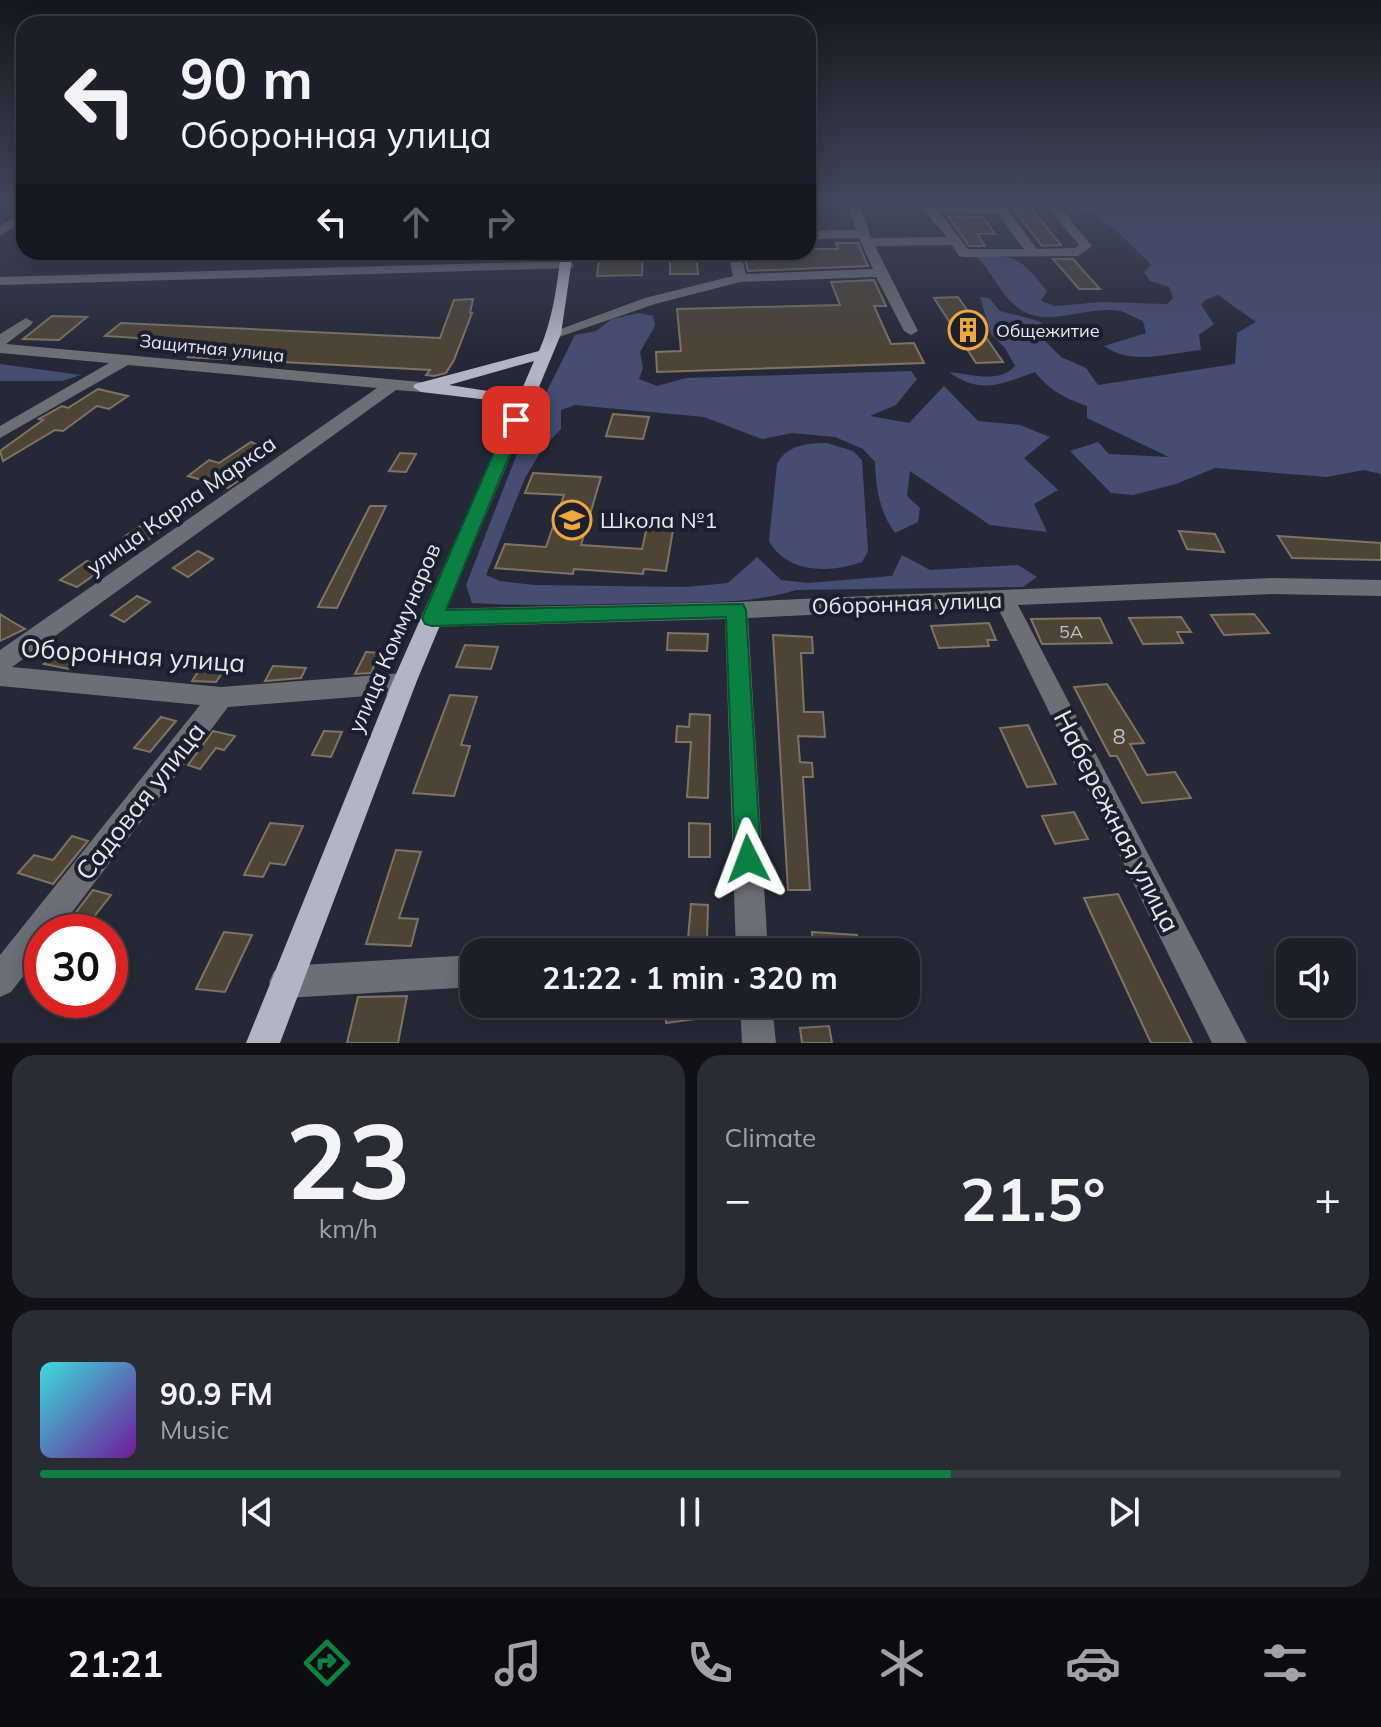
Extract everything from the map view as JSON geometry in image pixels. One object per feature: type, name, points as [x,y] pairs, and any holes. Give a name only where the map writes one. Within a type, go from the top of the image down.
[{"type":"main road","name":"улица Коммунаров","points":[[263,1043],[404,683],[554,334],[567,260]]},
{"type":"main road","points":[[421,387],[544,354]]},
{"type":"main road","points":[[470,374],[509,373],[531,385]]},
{"type":"main road","points":[[492,396],[531,385]]},
{"type":"main road","points":[[421,387],[492,396],[509,403],[514,408],[516,420]]},
{"type":"street","points":[[872,253],[911,331]]},
{"type":"street","points":[[964,253],[987,253]]},
{"type":"street","points":[[428,267],[431,260]]},
{"type":"street","points":[[0,281],[550,260]]},
{"type":"street","points":[[736,260],[740,278]]},
{"type":"street","points":[[554,334],[650,301],[740,278],[881,273]]},
{"type":"street","points":[[0,341],[26,322]]},
{"type":"street","name":"Защитная улица","points":[[0,348],[421,387]]},
{"type":"street","points":[[0,433],[125,360]]},
{"type":"street","name":"улица Карла Маркса","points":[[0,663],[390,386]]},
{"type":"street","name":"Оборонная улица","points":[[432,618],[736,610],[1272,586],[1381,588]]},
{"type":"street","name":"Набережная улица","points":[[1004,599],[1230,1043]]},
{"type":"street","points":[[736,610],[751,938]]},
{"type":"street","name":"Оборонная улица","points":[[0,676],[221,697],[404,683]]},
{"type":"street","name":"Садовая улица","points":[[0,981],[221,697]]},
{"type":"street","points":[[285,982],[460,972]]},
{"type":"street","points":[[757,1018],[759,1043]]},
{"type":"shaded area","points":[[1139,253],[1381,253],[1381,474],[1364,470],[1327,477],[1215,468],[1176,484],[1133,495],[1111,493],[1070,451],[1098,442],[1109,454],[1169,457],[1087,418],[1087,406],[1058,393],[1035,372],[1001,383],[981,385],[949,372],[993,376],[1009,372],[1015,366],[1005,348],[991,334],[980,297],[989,298],[1000,311],[1039,321],[1049,330],[1044,340],[1061,357],[1086,368],[1098,385],[1235,364],[1237,333],[1256,322],[1218,295],[1201,305],[1214,324],[1199,335],[1201,350],[1138,357],[1104,346],[1146,333],[1143,321],[1123,312],[1108,310],[1056,317],[1032,315],[1014,305],[977,257],[1002,257],[1018,261],[1047,291],[1041,301],[1054,306],[1103,302],[1167,304],[1173,298],[1169,287],[1150,281],[1144,272],[1151,265]]},
{"type":"shaded area","points":[[639,313],[653,316],[655,326],[640,352],[643,368],[639,379],[657,386],[686,378],[911,371],[917,379],[896,405],[870,416],[909,423],[944,386],[978,421],[1020,425],[1050,437],[1024,458],[1058,490],[1034,504],[1047,532],[990,525],[910,471],[907,496],[920,508],[918,522],[895,533],[879,499],[875,462],[863,449],[835,437],[792,433],[762,439],[704,417],[575,405],[561,410],[561,429],[543,448],[525,478],[486,575],[500,581],[534,585],[686,587],[728,583],[757,557],[781,580],[808,583],[892,576],[902,555],[930,570],[1018,565],[1037,577],[1023,587],[796,590],[762,598],[726,601],[564,605],[472,603],[466,585],[520,446],[532,436],[539,407],[575,335],[596,331],[612,319]]},
{"type":"shaded area","points":[[0,364],[81,375],[62,381],[0,381]]},
{"type":"shaded area","points":[[827,443],[853,451],[862,460],[868,551],[862,562],[824,569],[787,560],[769,541],[777,464],[792,449]]},
{"type":"building","points":[[816,253],[862,253],[868,266],[748,271],[745,260],[816,260]]},
{"type":"building","points":[[1053,259],[1073,259],[1100,289],[1079,289]]},
{"type":"building","points":[[599,260],[643,260],[642,275],[597,276]]},
{"type":"building","points":[[670,260],[697,260],[698,274],[670,274]]},
{"type":"building","points":[[874,280],[886,306],[874,306],[891,344],[914,343],[924,363],[657,372],[656,352],[681,351],[677,309],[840,305],[831,282]]},
{"type":"building","name":"Общежитие","points":[[958,297],[1003,362],[976,363],[934,298]]},
{"type":"building","points":[[473,299],[472,313],[454,360],[446,373],[434,376],[426,375],[430,370],[188,357],[201,342],[105,336],[121,323],[440,338],[454,300]]},
{"type":"building","points":[[52,316],[87,317],[59,340],[23,339]]},
{"type":"building","points":[[98,389],[128,396],[109,409],[97,406],[63,431],[55,430],[3,461],[0,451],[43,420],[39,419],[62,406],[68,408]]},
{"type":"building","points":[[613,414],[649,417],[643,439],[606,436]]},
{"type":"building","points":[[251,442],[272,451],[234,476],[241,479],[228,488],[188,476],[209,460],[219,463]]},
{"type":"building","points":[[400,453],[416,454],[406,472],[389,471]]},
{"type":"building","name":"Школа №1","points":[[533,473],[601,477],[581,545],[642,549],[648,522],[674,524],[666,571],[644,569],[643,574],[574,569],[573,574],[495,568],[505,544],[546,547],[564,495],[525,493]]},
{"type":"building","points":[[179,501],[195,507],[140,545],[124,537]]},
{"type":"building","points":[[370,506],[386,506],[337,608],[318,607]]},
{"type":"building","points":[[1179,531],[1215,534],[1224,552],[1187,549]]},
{"type":"building","points":[[1278,536],[1381,543],[1381,560],[1292,558]]},
{"type":"building","points":[[198,551],[213,559],[188,577],[173,568]]},
{"type":"building","points":[[87,561],[104,568],[77,587],[60,580]]},
{"type":"building","points":[[137,596],[150,602],[124,622],[111,615]]},
{"type":"building","points":[[0,614],[11,621],[25,629],[0,641]]},
{"type":"building","points":[[1254,614],[1269,633],[1224,635],[1211,615]]},
{"type":"building","points":[[1181,617],[1191,632],[1177,632],[1183,643],[1143,644],[1129,618]]},
{"type":"building","points":[[1100,618],[1112,643],[1042,644],[1031,619]]},
{"type":"building","points":[[989,623],[996,640],[987,640],[989,646],[939,648],[931,626]]},
{"type":"building","points":[[668,633],[708,634],[707,651],[667,650]]},
{"type":"building","points":[[773,635],[812,637],[813,653],[801,653],[804,712],[823,712],[825,737],[798,736],[800,762],[812,763],[813,777],[803,777],[810,890],[788,890]]},
{"type":"building","points":[[465,645],[498,647],[491,669],[456,667]]},
{"type":"building","points":[[65,648],[84,658],[69,669],[44,664]]},
{"type":"building","points":[[366,652],[380,653],[371,673],[355,674]]},
{"type":"building","points":[[203,664],[227,666],[216,682],[192,681]]},
{"type":"building","points":[[273,666],[306,668],[301,678],[265,681]]},
{"type":"building","points":[[1107,684],[1144,743],[1130,744],[1147,775],[1175,772],[1191,798],[1142,803],[1117,756],[1110,756],[1074,687]]},
{"type":"building","points":[[450,695],[477,697],[461,745],[470,746],[454,796],[413,793]]},
{"type":"building","points":[[690,714],[710,715],[708,798],[687,797],[691,742],[676,742],[677,726],[689,727]]},
{"type":"building","points":[[161,717],[176,721],[150,752],[134,748]]},
{"type":"building","points":[[1028,725],[1056,784],[1027,787],[1000,728]]},
{"type":"building","points":[[213,731],[235,736],[224,750],[216,748],[200,769],[188,765]]},
{"type":"building","points":[[324,731],[342,732],[331,757],[312,755]]},
{"type":"building","points":[[1074,812],[1088,839],[1055,844],[1042,816]]},
{"type":"building","points":[[270,823],[303,826],[285,865],[270,863],[263,877],[244,875]]},
{"type":"building","points":[[689,823],[710,824],[710,857],[689,857]]},
{"type":"building","points":[[72,836],[88,841],[53,884],[18,873],[34,855],[53,860]]},
{"type":"building","points":[[396,850],[421,852],[399,918],[418,919],[411,946],[366,944]]},
{"type":"building","points":[[93,890],[111,895],[96,914],[75,914]]},
{"type":"building","points":[[1118,894],[1192,1043],[1151,1043],[1084,898]]},
{"type":"building","points":[[691,904],[708,905],[707,938],[688,938]]},
{"type":"building","points":[[224,932],[252,935],[225,992],[196,989]]},
{"type":"building","points":[[812,932],[857,935],[857,938],[812,938]]},
{"type":"building","points":[[407,996],[398,1043],[347,1043],[358,997]]},
{"type":"building","points":[[666,1018],[703,1018],[666,1023]]},
{"type":"building","points":[[829,1026],[832,1043],[802,1043],[800,1028]]},
{"type":"place","name":"Общежитие","points":[[968,330]]},
{"type":"place","name":"Школа №1","points":[[572,520]]},
{"type":"route","points":[[516,420],[432,618],[736,610],[748,859]]}]
